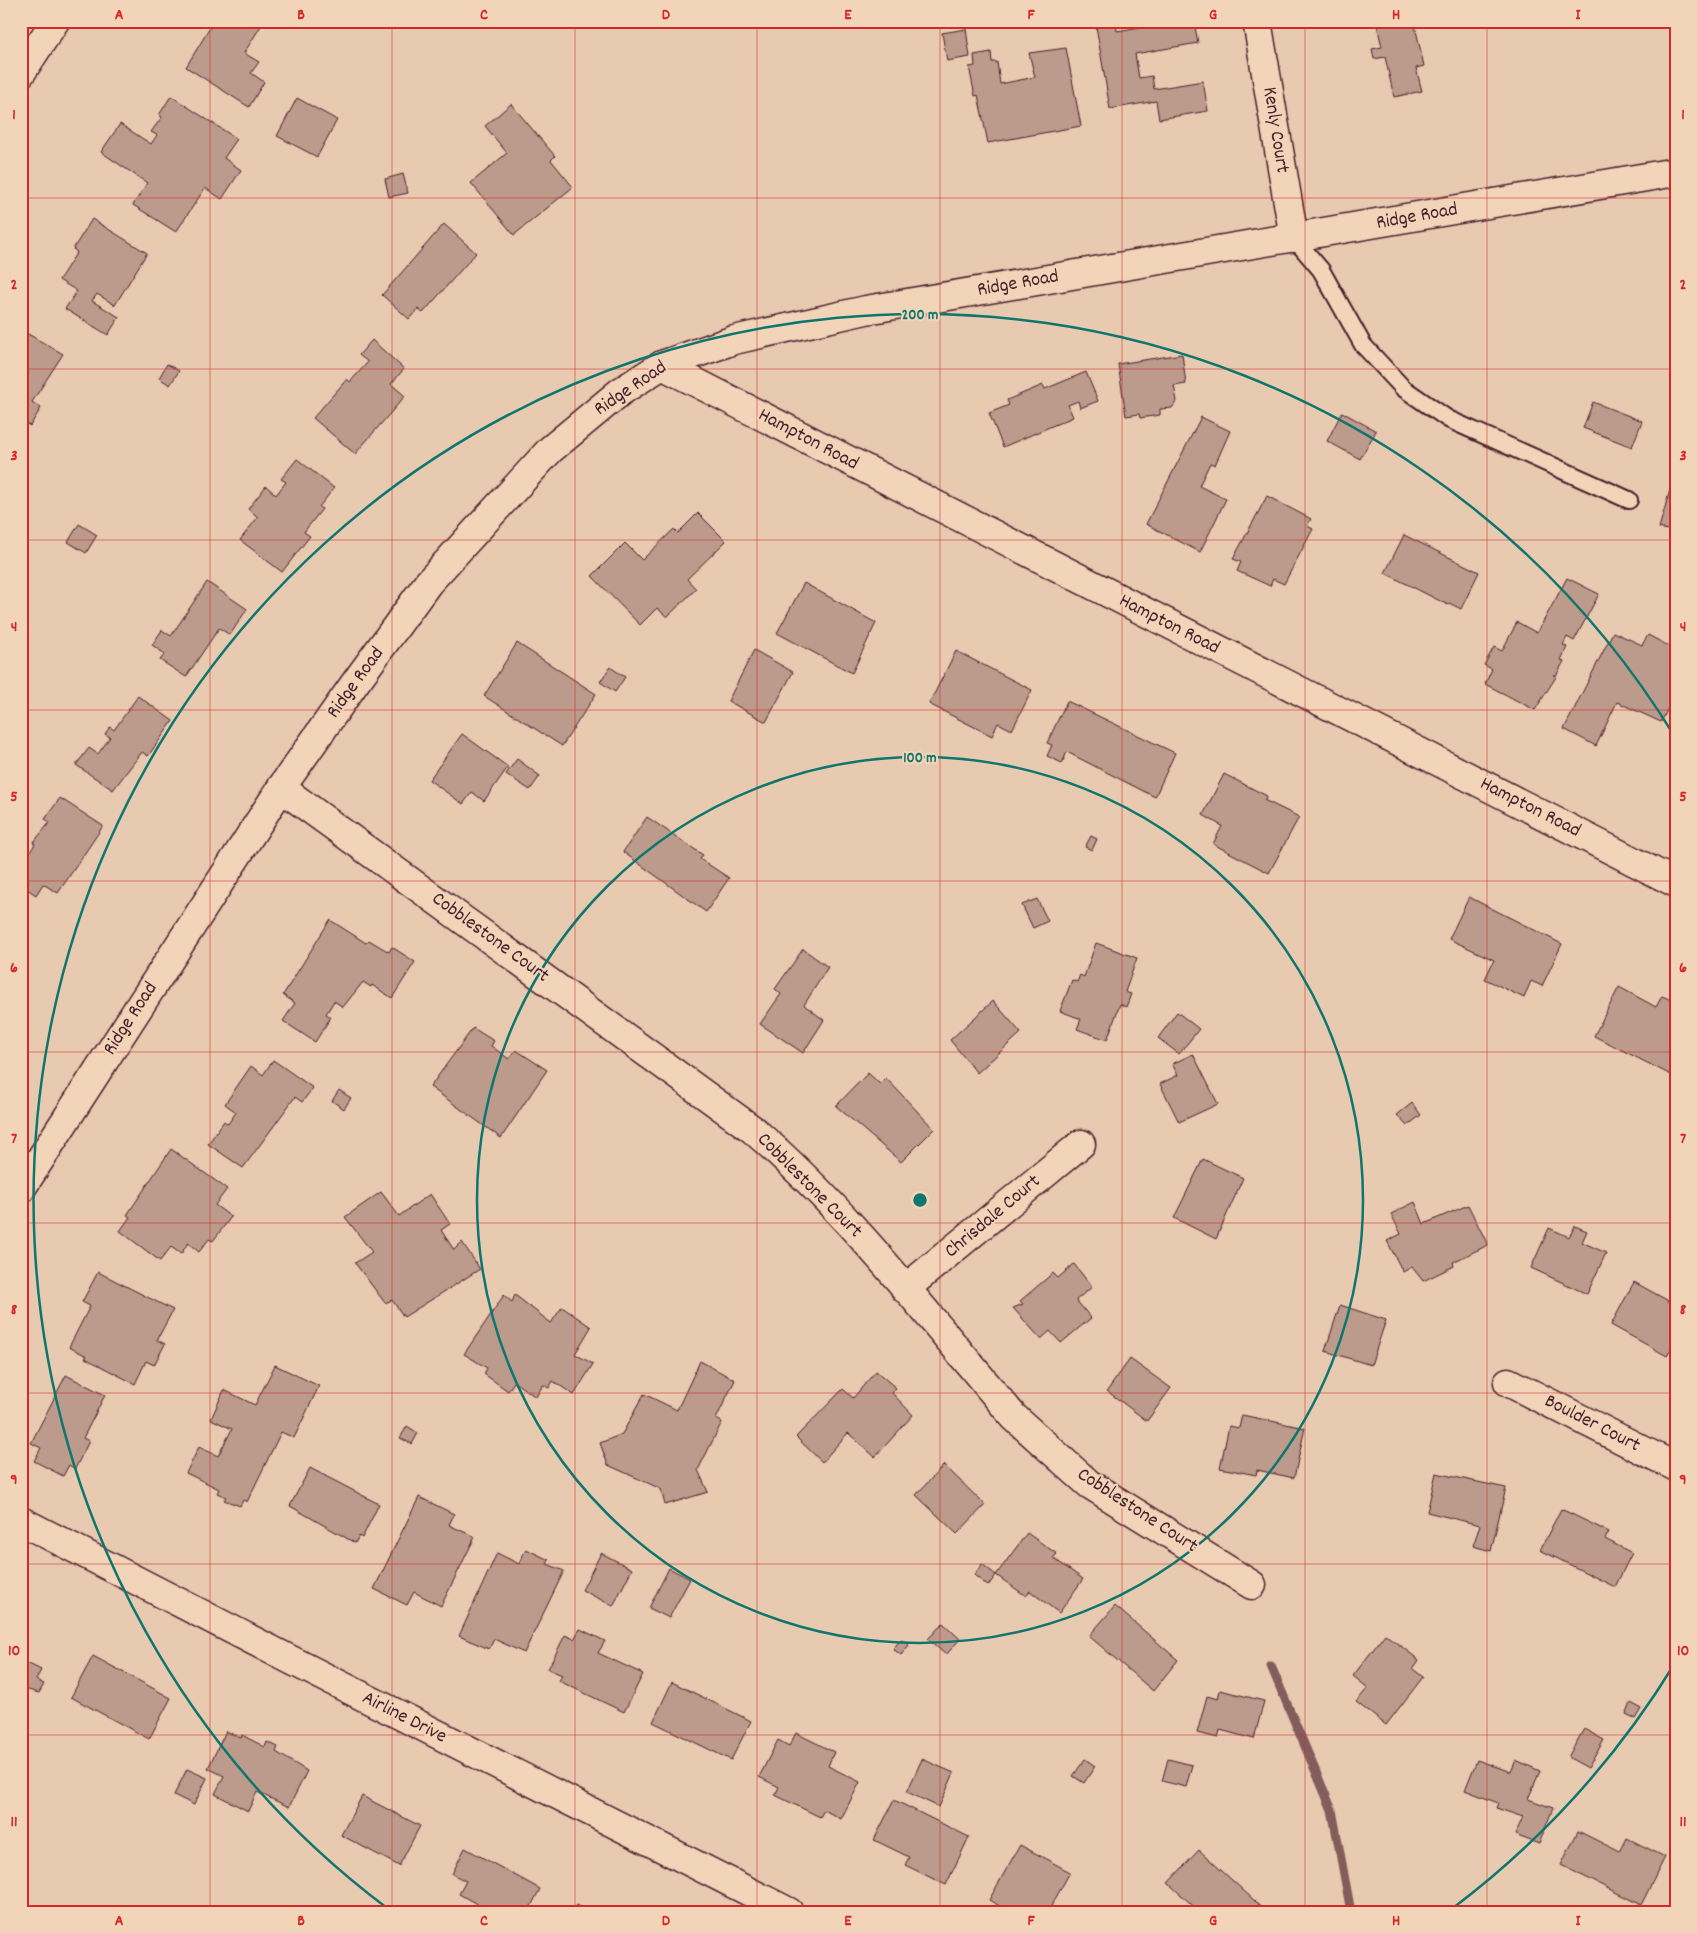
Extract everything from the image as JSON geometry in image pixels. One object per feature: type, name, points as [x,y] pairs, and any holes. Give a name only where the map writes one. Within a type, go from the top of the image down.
[{"type":"street","points":[[21,73],[55,21]]},
{"type":"street","name":"Kenly Court","points":[[1257,21],[1294,238]]},
{"type":"street","name":"Ridge Road","points":[[21,1189],[281,788],[428,583],[550,450],[620,392],[662,365],[734,340],[866,310],[1676,172]]},
{"type":"street","name":"Hampton Road","points":[[662,365],[1676,883]]},
{"type":"street","name":"Cobblestone Court","points":[[281,788],[752,1129],[786,1158],[824,1197],[1014,1417],[1045,1447],[1089,1484],[1252,1585]]},
{"type":"street","name":"Chrisdale Court","points":[[905,1289],[1081,1144]]},
{"type":"street","name":"Boulder Court","points":[[1508,1382],[1676,1467]]},
{"type":"street","name":"Airline Drive","points":[[21,1521],[280,1655],[789,1912]]},
{"type":"lane","points":[[1294,238],[1321,270],[1362,345],[1403,388],[1448,419],[1629,500]]},
{"type":"building","points":[[214,21],[264,21],[244,53],[259,62],[251,73],[264,82],[249,107],[186,67]]},
{"type":"building","points":[[1163,21],[1194,21],[1198,43],[1135,54],[1139,78],[1152,76],[1154,89],[1203,81],[1208,111],[1159,119],[1156,101],[1110,109],[1096,26],[1116,22],[1117,31],[1164,23]]},
{"type":"building","points":[[1376,21],[1414,21],[1424,66],[1416,68],[1422,91],[1394,97],[1385,57],[1374,59],[1372,49],[1382,47]]},
{"type":"building","points":[[966,29],[970,57],[947,61],[942,33]]},
{"type":"building","points":[[1066,48],[1081,126],[988,143],[978,95],[975,96],[969,67],[975,66],[974,55],[991,52],[992,62],[997,62],[1000,84],[1035,77],[1029,53]]},
{"type":"building","points":[[171,96],[237,139],[224,158],[241,170],[222,199],[205,188],[176,232],[133,205],[147,183],[101,152],[120,124],[151,144],[157,135],[151,132],[162,117],[159,115]]},
{"type":"building","points":[[297,98],[337,120],[317,157],[277,136]]},
{"type":"building","points":[[511,104],[555,156],[551,160],[573,187],[514,235],[471,183],[507,153],[485,126]]},
{"type":"building","points":[[403,174],[408,193],[389,197],[385,179]]},
{"type":"building","points":[[92,219],[147,253],[115,305],[97,294],[92,301],[119,317],[108,335],[65,309],[77,291],[59,280],[77,252],[73,249]]},
{"type":"building","points":[[444,224],[476,253],[423,313],[418,309],[409,319],[382,295]]},
{"type":"building","points":[[21,330],[63,354],[32,402],[41,408],[30,426],[21,420]]},
{"type":"building","points":[[372,340],[404,369],[391,384],[405,396],[355,454],[313,418],[347,379],[350,382],[368,362],[359,355]]},
{"type":"building","points":[[1182,354],[1186,384],[1174,386],[1177,401],[1172,408],[1160,409],[1160,415],[1140,418],[1139,414],[1126,416],[1118,364]]},
{"type":"building","points":[[167,364],[179,371],[170,385],[159,378]]},
{"type":"building","points":[[1086,372],[1098,401],[1080,408],[1078,401],[1068,405],[1073,417],[1003,447],[989,413],[1009,405],[1007,400],[1043,385],[1045,389]]},
{"type":"building","points":[[1593,402],[1642,421],[1632,447],[1583,428]]},
{"type":"building","points":[[1342,412],[1376,431],[1360,459],[1327,441]]},
{"type":"building","points":[[1201,417],[1230,431],[1215,465],[1210,463],[1199,486],[1226,499],[1200,552],[1146,524]]},
{"type":"building","points":[[297,459],[334,488],[319,507],[322,509],[304,532],[310,536],[282,572],[240,540],[258,517],[248,509],[266,486],[276,495],[286,482],[281,479]]},
{"type":"building","points":[[1674,476],[1676,476],[1676,532],[1659,528]]},
{"type":"building","points":[[1267,496],[1311,519],[1307,526],[1313,529],[1284,584],[1273,579],[1270,586],[1237,571],[1241,562],[1233,559]]},
{"type":"building","points":[[698,513],[726,541],[687,579],[696,589],[667,617],[657,608],[640,625],[592,576],[625,543],[642,560],[674,529],[678,533]]},
{"type":"building","points":[[79,524],[97,535],[86,553],[68,542]]},
{"type":"building","points":[[1404,535],[1479,572],[1461,609],[1449,603],[1448,605],[1385,573]]},
{"type":"building","points":[[1567,578],[1599,594],[1574,641],[1567,637],[1563,645],[1567,647],[1561,660],[1564,661],[1556,676],[1554,674],[1556,677],[1535,710],[1485,684],[1492,669],[1484,665],[1494,647],[1502,651],[1517,622],[1537,633]]},
{"type":"building","points":[[207,582],[247,609],[230,635],[219,628],[186,677],[160,660],[165,654],[152,645],[162,630],[171,636]]},
{"type":"building","points":[[804,583],[876,623],[852,673],[777,633]]},
{"type":"building","points":[[1613,632],[1642,645],[1648,635],[1676,650],[1676,693],[1661,722],[1617,702],[1596,746],[1564,729]]},
{"type":"building","points":[[517,643],[596,694],[562,746],[484,696]]},
{"type":"building","points":[[754,650],[793,672],[766,722],[728,701]]},
{"type":"building","points":[[956,651],[1032,690],[1012,730],[998,723],[992,736],[929,704]]},
{"type":"building","points":[[610,667],[625,677],[615,692],[600,682]]},
{"type":"building","points":[[138,696],[173,721],[148,756],[142,752],[113,790],[76,765],[89,748],[98,754],[110,737],[105,734],[110,727],[114,730]]},
{"type":"building","points":[[1067,701],[1175,753],[1155,797],[1067,752],[1062,763],[1047,756],[1052,745],[1047,743]]},
{"type":"building","points":[[462,734],[508,767],[484,801],[472,792],[463,804],[429,780]]},
{"type":"building","points":[[517,759],[540,776],[530,790],[506,774]]},
{"type":"building","points":[[1224,774],[1267,796],[1264,800],[1299,817],[1269,873],[1213,844],[1222,826],[1203,815]]},
{"type":"building","points":[[60,798],[103,826],[58,893],[43,884],[36,895],[21,885],[21,866],[35,844],[33,843],[50,822],[45,819]]},
{"type":"building","points":[[647,817],[703,855],[700,859],[729,878],[706,912],[623,852]]},
{"type":"building","points":[[1091,836],[1097,839],[1092,850],[1085,847]]},
{"type":"building","points":[[1469,897],[1562,944],[1542,986],[1531,981],[1524,998],[1485,979],[1494,960],[1449,939]]},
{"type":"building","points":[[1037,899],[1048,921],[1033,928],[1022,905]]},
{"type":"building","points":[[330,920],[366,943],[369,940],[389,952],[392,947],[415,962],[392,998],[372,985],[371,987],[363,982],[343,1007],[334,1001],[326,1014],[331,1017],[315,1042],[283,1021],[295,1003],[283,995]]},
{"type":"building","points":[[1096,943],[1137,958],[1125,992],[1131,994],[1126,1007],[1120,1004],[1107,1040],[1077,1029],[1081,1019],[1060,1011],[1072,980],[1077,982],[1080,975],[1084,977]]},
{"type":"building","points":[[803,949],[828,967],[804,1005],[824,1020],[803,1053],[760,1024],[781,994],[775,989]]},
{"type":"building","points":[[1619,987],[1656,1007],[1662,996],[1676,1002],[1675,1077],[1594,1036]]},
{"type":"building","points":[[993,1001],[1021,1033],[977,1073],[950,1040]]},
{"type":"building","points":[[1177,1012],[1199,1029],[1179,1054],[1158,1038]]},
{"type":"building","points":[[473,1028],[494,1041],[491,1046],[509,1059],[516,1050],[547,1070],[501,1138],[430,1087]]},
{"type":"building","points":[[1193,1054],[1218,1104],[1179,1122],[1160,1084],[1178,1075],[1172,1064]]},
{"type":"building","points":[[273,1060],[313,1088],[302,1102],[295,1097],[243,1168],[208,1144],[224,1121],[228,1124],[236,1112],[225,1104],[251,1066],[263,1075]]},
{"type":"building","points":[[868,1073],[880,1084],[886,1078],[934,1129],[901,1162],[836,1106]]},
{"type":"building","points":[[339,1090],[351,1098],[344,1109],[332,1101]]},
{"type":"building","points":[[1412,1103],[1421,1115],[1407,1126],[1397,1115]]},
{"type":"building","points":[[171,1149],[227,1189],[215,1205],[231,1217],[213,1241],[209,1239],[199,1252],[188,1243],[181,1254],[171,1247],[160,1261],[120,1231],[130,1217],[127,1215]]},
{"type":"building","points":[[1203,1159],[1243,1178],[1216,1239],[1174,1218]]},
{"type":"building","points":[[381,1192],[399,1216],[430,1194],[450,1224],[441,1230],[454,1250],[462,1242],[480,1269],[404,1317],[392,1300],[385,1303],[355,1263],[372,1252],[345,1217]]},
{"type":"building","points":[[1415,1202],[1424,1224],[1468,1205],[1488,1245],[1453,1262],[1454,1266],[1423,1281],[1412,1267],[1403,1272],[1387,1241],[1401,1234],[1391,1214]]},
{"type":"building","points":[[1575,1226],[1587,1231],[1582,1242],[1606,1253],[1587,1294],[1531,1268],[1549,1228],[1569,1237]]},
{"type":"building","points":[[1074,1264],[1092,1287],[1076,1300],[1091,1318],[1061,1343],[1050,1331],[1041,1339],[1013,1308],[1023,1304],[1020,1301],[1053,1273],[1058,1278]]},
{"type":"building","points":[[98,1272],[173,1310],[157,1340],[165,1344],[154,1365],[146,1361],[135,1384],[85,1358],[87,1356],[69,1347],[90,1306],[82,1302]]},
{"type":"building","points":[[1634,1282],[1676,1305],[1676,1341],[1667,1356],[1611,1325]]},
{"type":"building","points":[[504,1295],[512,1302],[515,1295],[551,1323],[562,1307],[591,1327],[575,1354],[593,1364],[574,1395],[553,1381],[549,1388],[543,1385],[536,1397],[514,1382],[508,1391],[484,1374],[487,1368],[464,1354]]},
{"type":"building","points":[[1340,1305],[1386,1320],[1371,1365],[1325,1351]]},
{"type":"building","points":[[1130,1359],[1171,1388],[1147,1421],[1107,1391]]},
{"type":"building","points":[[700,1361],[735,1380],[716,1419],[722,1422],[698,1470],[708,1492],[665,1505],[661,1489],[608,1465],[600,1443],[622,1434],[644,1394],[677,1410]]},
{"type":"building","points":[[275,1365],[319,1386],[294,1438],[281,1432],[247,1502],[243,1500],[240,1506],[224,1500],[226,1497],[217,1493],[219,1489],[186,1473],[199,1447],[218,1456],[232,1429],[211,1419],[224,1390],[255,1405]]},
{"type":"building","points":[[876,1371],[896,1388],[892,1393],[913,1415],[875,1457],[848,1433],[822,1462],[796,1437],[843,1389],[853,1398]]},
{"type":"building","points":[[66,1375],[105,1395],[83,1438],[89,1441],[75,1469],[69,1465],[63,1476],[34,1461],[41,1448],[31,1443]]},
{"type":"building","points":[[1242,1415],[1305,1428],[1294,1478],[1257,1470],[1256,1475],[1220,1468],[1229,1426],[1239,1428]]},
{"type":"building","points":[[407,1426],[418,1433],[412,1444],[400,1438]]},
{"type":"building","points":[[944,1465],[985,1505],[957,1534],[916,1495]]},
{"type":"building","points":[[310,1468],[379,1504],[362,1538],[359,1536],[355,1543],[290,1506]]},
{"type":"building","points":[[1436,1473],[1506,1488],[1491,1551],[1473,1546],[1480,1525],[1427,1512]]},
{"type":"building","points":[[419,1497],[454,1514],[449,1525],[475,1537],[441,1606],[414,1592],[407,1605],[374,1589]]},
{"type":"building","points":[[1561,1509],[1609,1532],[1605,1539],[1632,1553],[1615,1587],[1540,1550]]},
{"type":"building","points":[[1027,1533],[1057,1554],[1053,1558],[1083,1579],[1059,1613],[1030,1591],[1026,1596],[996,1575]]},
{"type":"building","points":[[526,1549],[549,1560],[547,1564],[564,1571],[524,1653],[494,1639],[489,1649],[459,1636],[497,1553],[519,1564]]},
{"type":"building","points":[[601,1553],[632,1569],[613,1606],[582,1590]]},
{"type":"building","points":[[982,1564],[996,1575],[988,1586],[974,1575]]},
{"type":"building","points":[[669,1568],[690,1579],[669,1618],[649,1608]]},
{"type":"building","points":[[1115,1606],[1178,1660],[1153,1691],[1089,1636]]},
{"type":"building","points":[[943,1623],[960,1639],[946,1655],[928,1639]]},
{"type":"building","points":[[580,1629],[605,1641],[598,1653],[643,1674],[624,1712],[559,1681],[562,1675],[548,1669],[565,1635],[574,1639]]},
{"type":"building","points":[[1385,1634],[1419,1660],[1413,1669],[1423,1677],[1386,1725],[1356,1702],[1368,1688],[1353,1676]]},
{"type":"building","points":[[901,1639],[909,1645],[901,1655],[893,1649]]},
{"type":"building","points":[[93,1656],[171,1698],[149,1739],[71,1697]]},
{"type":"building","points":[[21,1660],[41,1670],[36,1680],[44,1684],[39,1693],[21,1688]]},
{"type":"building","points":[[672,1682],[751,1721],[731,1760],[653,1722]]},
{"type":"building","points":[[1220,1690],[1264,1701],[1254,1739],[1220,1730],[1218,1738],[1197,1733],[1207,1696],[1218,1699]]},
{"type":"building","points":[[1631,1703],[1642,1709],[1636,1719],[1626,1714]]},
{"type":"building","points":[[1584,1729],[1604,1740],[1588,1768],[1568,1757]]},
{"type":"building","points":[[226,1731],[241,1738],[242,1735],[265,1747],[267,1742],[278,1747],[276,1752],[307,1771],[289,1807],[257,1792],[248,1811],[215,1794],[224,1776],[208,1768]]},
{"type":"building","points":[[796,1733],[834,1752],[828,1766],[860,1782],[841,1819],[824,1810],[820,1817],[775,1795],[779,1787],[759,1777],[778,1740],[789,1746]]},
{"type":"building","points":[[922,1759],[954,1773],[939,1807],[907,1792]]},
{"type":"building","points":[[1085,1759],[1095,1766],[1084,1783],[1073,1776]]},
{"type":"building","points":[[1168,1759],[1192,1765],[1186,1787],[1162,1781]]},
{"type":"building","points":[[1477,1760],[1511,1772],[1516,1760],[1540,1771],[1528,1799],[1553,1808],[1539,1844],[1515,1835],[1523,1817],[1496,1808],[1498,1803],[1465,1790]]},
{"type":"building","points":[[187,1769],[207,1778],[194,1805],[174,1795]]},
{"type":"building","points":[[362,1796],[420,1826],[399,1866],[341,1835]]},
{"type":"building","points":[[894,1800],[969,1837],[946,1885],[905,1865],[909,1857],[874,1840]]},
{"type":"building","points":[[1578,1831],[1620,1852],[1627,1838],[1665,1857],[1641,1905],[1561,1865]]},
{"type":"building","points":[[1020,1845],[1070,1872],[1048,1912],[1010,1912],[989,1900]]},
{"type":"building","points":[[465,1848],[540,1889],[528,1912],[491,1912],[459,1894],[466,1881],[452,1874]]},
{"type":"building","points":[[1199,1850],[1267,1912],[1200,1912],[1168,1883]]},
{"type":"building","points":[[576,1905],[589,1912],[572,1912]]},
{"type":"waterway","points":[[1271,1666],[1332,1810],[1351,1912]]}]
